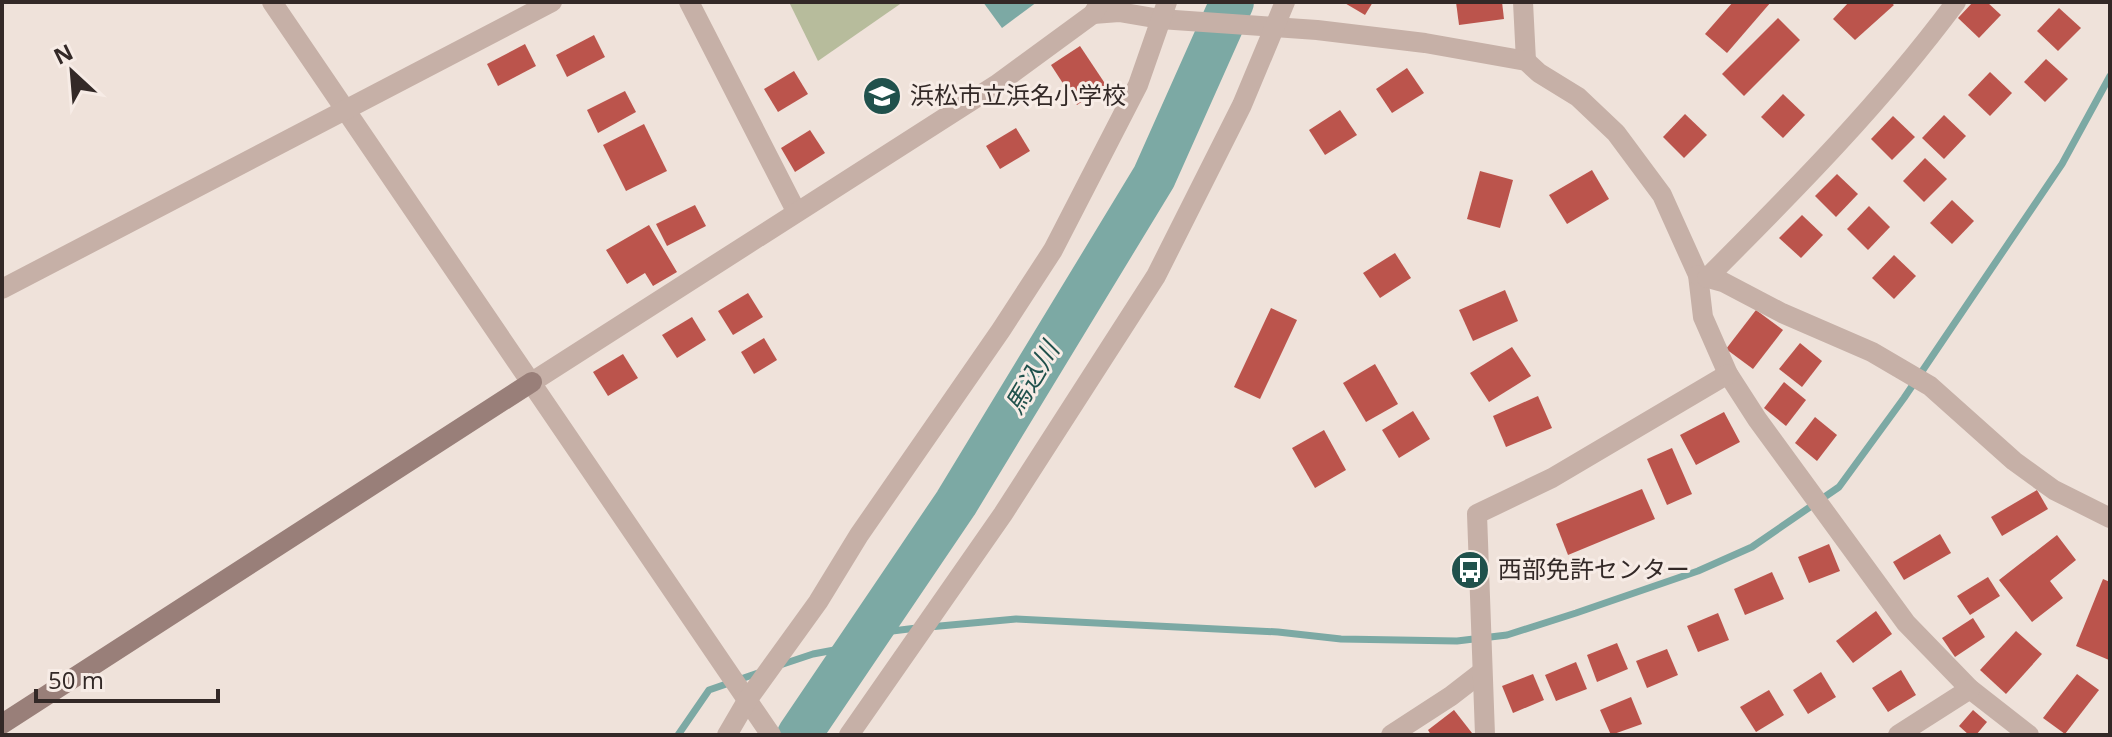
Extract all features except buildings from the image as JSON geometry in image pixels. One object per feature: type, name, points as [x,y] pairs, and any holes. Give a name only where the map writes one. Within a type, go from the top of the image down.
[{"type":"street","points":[[272,2],[771,735]]},
{"type":"street","points":[[2,289],[552,2]]},
{"type":"street","points":[[689,2],[796,211]]},
{"type":"street","points":[[849,735],[1003,514],[1156,276],[1242,105],[1285,2]]},
{"type":"street","points":[[1523,2],[1526,61]]},
{"type":"street","points":[[1703,276],[1814,171],[1893,82],[1956,2]]},
{"type":"street","points":[[2,724],[996,85],[1096,8],[1119,12],[1163,11],[1425,43],[1526,61],[1539,73],[1578,97],[1624,143],[1662,195],[1703,276],[1703,317],[1728,374],[1757,419],[1906,623],[1970,689],[2029,735]]},
{"type":"street","points":[[727,735],[1053,250],[1138,85],[1163,11]]},
{"type":"street","points":[[1703,276],[1723,282],[1782,313],[1872,352],[1930,386],[2014,461],[2054,490],[2110,518]]},
{"type":"street","points":[[1485,735],[1477,514],[1552,478],[1728,374]]},
{"type":"street","points":[[1391,735],[1451,696],[1482,663]]},
{"type":"street","points":[[1898,735],[1970,689]]},
{"type":"green space","points":[[789,2],[903,2],[818,61]]},
{"type":"water","points":[[983,2],[1037,2],[1002,28]]},
{"type":"waterway","name":"馬込川","points":[[799,735],[956,503],[1154,177],[1232,2]]},
{"type":"waterway","points":[[929,627],[1016,619],[1278,632],[1341,639],[1457,641],[1507,635],[1698,571],[1752,547],[1839,487],[1904,398],[2062,164],[2110,76]]},
{"type":"waterway","points":[[780,665],[813,654],[861,645],[884,632],[917,628]]},
{"type":"waterway","points":[[678,735],[709,690],[761,672]]},
{"type":"place","name":"浜松市立浜名小学校","points":[[882,96]]},
{"type":"place","name":"西部免許センター","points":[[1470,570]]}]
